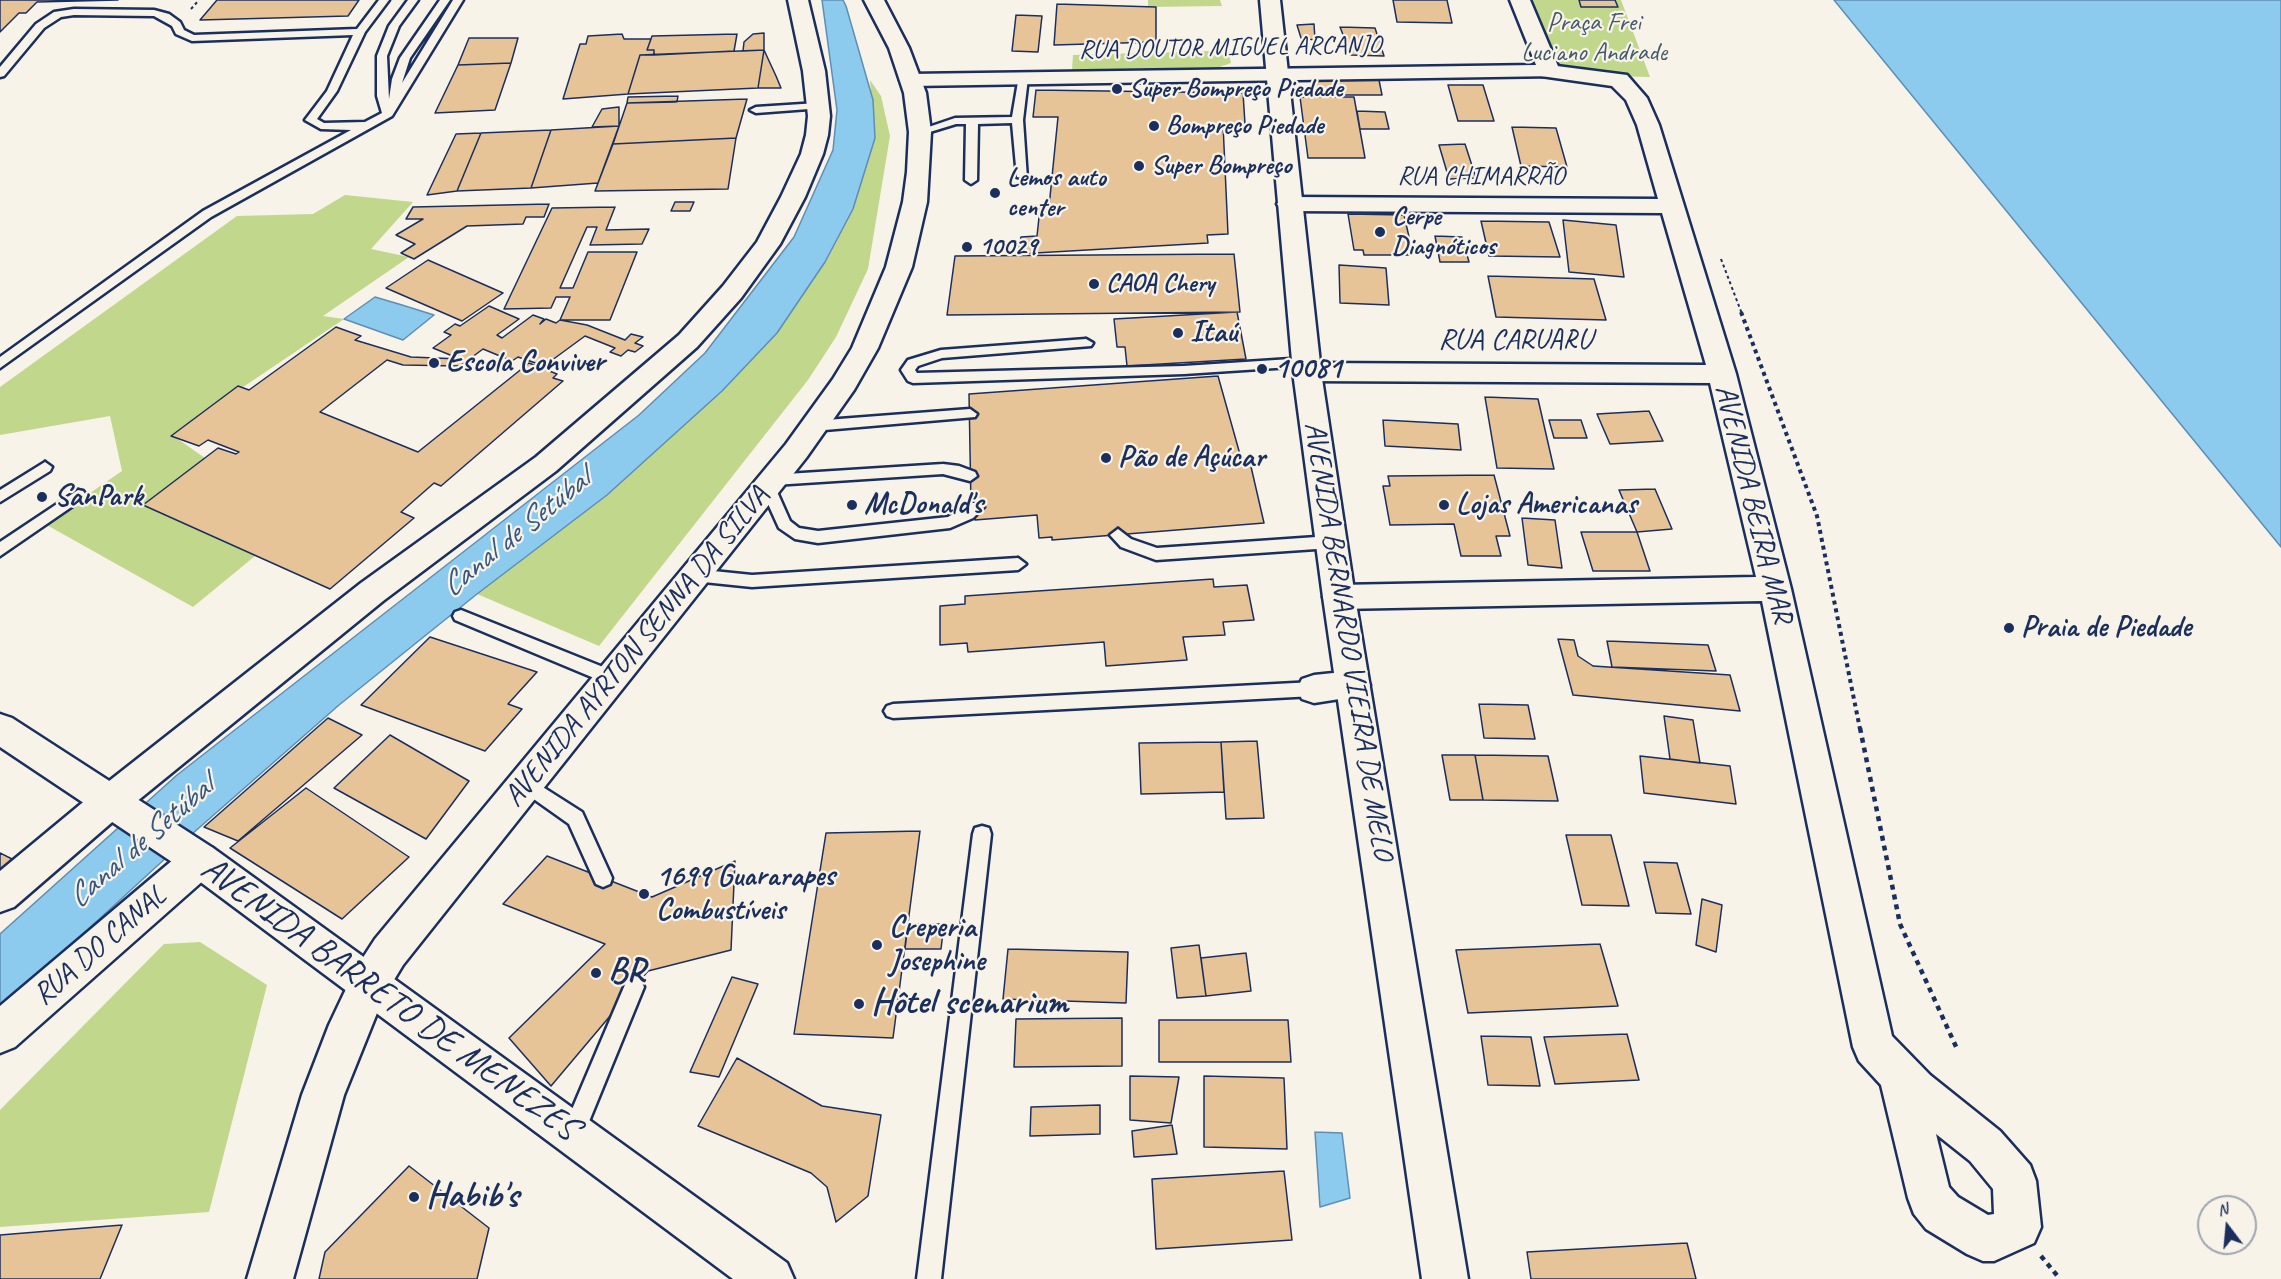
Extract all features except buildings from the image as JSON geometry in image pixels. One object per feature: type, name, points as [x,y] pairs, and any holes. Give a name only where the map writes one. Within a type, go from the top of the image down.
[{"type":"main road","points":[[0,895],[116,803],[372,592],[546,464],[631,393],[688,341],[732,292],[768,244],[812,154],[817,135],[818,106],[814,71],[798,0]]},
{"type":"main road","name":"AVENIDA AYRTON SENNA DA SILVA","points":[[270,1279],[323,1095],[344,1039],[369,984],[389,952],[527,785],[769,483],[813,426],[865,348],[899,267],[915,202],[919,172],[920,132],[911,80],[899,48],[874,0]]},
{"type":"main road","name":"AVENIDA BERNARDO VIEIRA DE MELO","points":[[1270,0],[1307,367],[1339,597],[1445,1279]]},
{"type":"main road","points":[[1520,0],[1550,71]]},
{"type":"main road","name":"RUA DOUTOR MIGUEL ARCANJO","points":[[911,80],[1550,71]]},
{"type":"main road","name":"AVENIDA BEIRA MAR","points":[[1550,71],[1619,80],[1631,90],[1648,125],[1722,374],[1774,589],[1874,1047],[1900,1076]]},
{"type":"main road","name":"RUA CHIMARRÃO","points":[[1289,204],[1673,206]]},
{"type":"main road","name":"RUA CARUARU","points":[[1307,367],[1722,374]]},
{"type":"main road","points":[[1339,597],[1774,589]]},
{"type":"main road","points":[[1314,689],[1353,685]]},
{"type":"main road","name":"AVENIDA BARRETO DE MENEZES","points":[[0,728],[190,853],[771,1279]]},
{"type":"main road","name":"RUA DO CANAL","points":[[0,1033],[190,853]]},
{"type":"lane","points":[[376,122],[353,127],[325,127],[311,120],[332,91],[360,32],[384,0]]},
{"type":"lane","points":[[391,111],[382,88],[382,56],[394,26],[413,0]]},
{"type":"lane","points":[[382,88],[414,26],[436,0]]},
{"type":"lane","points":[[391,111],[397,79],[405,58],[445,0]]},
{"type":"lane","points":[[0,364],[207,214],[376,122],[391,111],[458,0]]},
{"type":"lane","points":[[0,74],[40,26],[58,15],[74,12],[154,13],[165,16],[176,24],[180,32],[192,38],[360,32]]},
{"type":"lane","points":[[1023,78],[1017,120],[1023,177]]},
{"type":"lane","points":[[756,110],[818,106]]},
{"type":"lane","points":[[971,180],[972,120]]},
{"type":"lane","points":[[920,132],[942,123],[1017,120]]},
{"type":"lane","points":[[315,154],[325,138],[325,127]]},
{"type":"lane","points":[[1086,343],[941,354],[913,363],[908,370],[913,378],[1307,367]]},
{"type":"lane","points":[[813,426],[970,414]]},
{"type":"lane","points":[[0,497],[45,467]]},
{"type":"lane","points":[[970,476],[943,469],[769,483],[784,524],[795,533],[818,537],[950,522],[968,514],[976,507]]},
{"type":"lane","points":[[0,550],[78,495]]},
{"type":"lane","points":[[1118,535],[1126,543],[1156,554],[1331,542]]},
{"type":"lane","points":[[694,575],[752,581],[1018,564]]},
{"type":"lane","points":[[461,616],[612,678]]},
{"type":"lane","points":[[893,711],[1314,689]]},
{"type":"lane","points":[[527,785],[576,818],[603,878]]},
{"type":"lane","points":[[928,1279],[982,834]]},
{"type":"lane","points":[[573,1134],[634,987]]},
{"type":"green space","points":[[1148,0],[1220,0],[1222,6],[1148,7]]},
{"type":"green space","name":"Praça Frei Luciano Andrade","points":[[1528,0],[1621,0],[1650,77],[1575,75],[1553,64]]},
{"type":"green space","points":[[1213,51],[1218,55],[1229,54],[1231,63],[1217,68],[1072,70],[1073,55]]},
{"type":"green space","points":[[870,80],[881,96],[890,136],[868,269],[836,337],[808,380],[599,646],[477,594],[607,495],[722,391],[777,333],[825,262],[853,209],[875,138]]},
{"type":"green space","points":[[345,195],[413,202],[371,249],[409,257],[323,316],[344,319],[172,435],[205,458],[144,505],[255,556],[193,607],[45,524],[122,471],[110,416],[0,435],[0,387],[237,216],[313,214]]},
{"type":"green space","points":[[200,942],[267,985],[209,1212],[0,1227],[0,1110],[164,944]]},
{"type":"water","name":"Canal de Setúbal","points":[[822,0],[843,0],[846,6],[873,100],[875,138],[853,209],[825,262],[777,333],[722,391],[607,495],[477,594],[339,705],[192,834],[0,1010],[0,934],[177,775],[639,415],[705,353],[794,237],[833,150],[837,110]]},
{"type":"water","points":[[1834,0],[2281,0],[2281,547]]},
{"type":"water","points":[[375,297],[434,315],[403,340],[344,319]]},
{"type":"water","points":[[1315,1132],[1342,1133],[1350,1198],[1320,1207]]},
{"type":"place","name":"Super Bompreço Piedade","points":[[1117,89]]},
{"type":"place","name":"Bompreço Piedade","points":[[1154,126]]},
{"type":"place","name":"Super Bompreço","points":[[1139,166]]},
{"type":"place","name":"Lemos auto center","points":[[995,193]]},
{"type":"place","name":"Cerpe Diagnóticos","points":[[1380,232]]},
{"type":"place","name":"10029","points":[[967,247]]},
{"type":"place","name":"CAOA Chery","points":[[1094,284]]},
{"type":"place","name":"Itaú","points":[[1178,333]]},
{"type":"place","name":"Escola Conviver","points":[[434,363]]},
{"type":"place","name":"10081","points":[[1262,369]]},
{"type":"place","name":"Pão de Açúcar","points":[[1106,458]]},
{"type":"place","name":"SanPark","points":[[42,497]]},
{"type":"place","name":"McDonald's","points":[[852,505]]},
{"type":"place","name":"Lojas Americanas","points":[[1444,505]]},
{"type":"place","name":"Praia de Piedade","points":[[2009,628]]},
{"type":"place","name":"1699 Guararapes Combustíveis","points":[[644,894]]},
{"type":"place","name":"Creperia Josephine","points":[[877,945]]},
{"type":"place","name":"BR","points":[[596,973]]},
{"type":"place","name":"Hôtel scenarium","points":[[859,1004]]},
{"type":"place","name":"Habib's","points":[[414,1197]]}]
